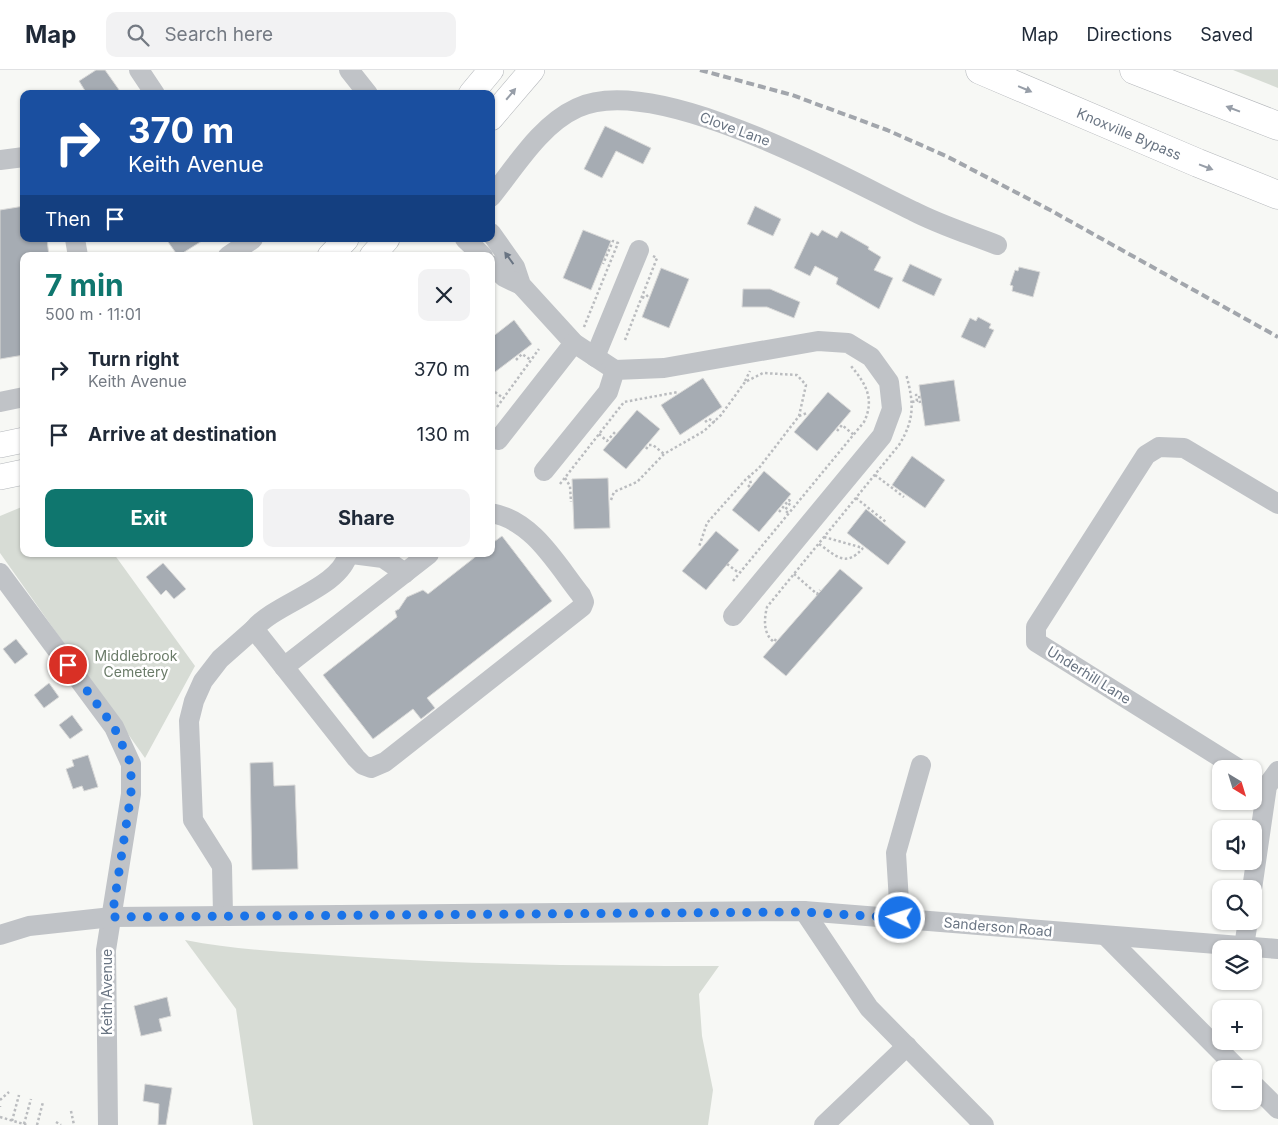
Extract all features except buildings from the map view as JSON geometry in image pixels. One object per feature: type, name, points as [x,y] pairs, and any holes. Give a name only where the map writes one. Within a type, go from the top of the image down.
[{"type":"highway","name":"Knoxville Bypass","points":[[980,70],[1278,195]]},
{"type":"highway","points":[[1134,70],[1278,126]]},
{"type":"main road","points":[[474,90],[491,70]]},
{"type":"main road","points":[[495,113],[532,70]]},
{"type":"main road","points":[[334,252],[343,242]]},
{"type":"main road","points":[[376,252],[384,242]]},
{"type":"main road","points":[[0,445],[20,441]]},
{"type":"main road","points":[[0,477],[20,473]]},
{"type":"street","points":[[139,70],[152,90]]},
{"type":"street","points":[[349,70],[365,90]]},
{"type":"street","name":"Clove Lane","points":[[495,192],[556,120],[578,107],[604,100],[633,101],[685,111],[774,142],[915,212],[997,245]]},
{"type":"street","points":[[0,160],[20,158]]},
{"type":"street","points":[[495,240],[515,267],[521,285]]},
{"type":"street","points":[[234,250],[248,242]]},
{"type":"street","points":[[468,242],[479,252]]},
{"type":"street","points":[[595,357],[643,252]]},
{"type":"street","points":[[495,269],[504,277],[521,285],[574,343],[615,370],[664,368],[818,340],[848,343],[871,357],[889,382],[892,409],[882,436],[733,616]]},
{"type":"street","points":[[498,440],[574,343]]},
{"type":"street","points":[[544,472],[608,392],[615,370]]},
{"type":"street","points":[[0,402],[20,398]]},
{"type":"street","name":"Underhill Lane","points":[[1225,760],[1036,642],[1036,627],[1146,454],[1159,447],[1184,448],[1278,504]]},
{"type":"street","points":[[254,629],[363,765],[371,768],[385,762],[582,607],[584,602],[581,595],[532,534],[508,518],[495,514]]},
{"type":"street","points":[[223,916],[222,866],[193,820],[189,722],[194,701],[203,681],[220,659],[268,617],[337,573],[347,557]]},
{"type":"street","points":[[375,557],[383,558],[405,573]]},
{"type":"street","points":[[284,667],[425,557]]},
{"type":"street","name":"Keith Avenue","points":[[0,572],[114,727],[131,764],[131,794],[106,950],[108,1125]]},
{"type":"street","points":[[900,918],[896,853],[921,765]]},
{"type":"street","points":[[1253,880],[1266,778]]},
{"type":"street","points":[[804,912],[869,1008],[984,1125]]},
{"type":"street","name":"Sanderson Road","points":[[0,935],[29,926],[112,917],[804,912],[1212,944]]},
{"type":"street","points":[[1106,936],[1229,1060]]},
{"type":"street","name":"Sanderson Road","points":[[1262,948],[1278,949]]},
{"type":"street","points":[[824,1125],[906,1046]]},
{"type":"street","points":[[1262,1093],[1278,1109]]},
{"type":"path","points":[[584,327],[618,243],[613,241],[603,264]]},
{"type":"path","points":[[625,340],[658,258],[643,252]]},
{"type":"path","points":[[642,297],[645,298],[648,295]]},
{"type":"path","points":[[497,407],[539,349]]},
{"type":"path","points":[[516,360],[522,354],[530,360]]},
{"type":"path","points":[[732,581],[864,422],[869,412],[870,401],[864,381],[851,366]]},
{"type":"path","points":[[611,500],[614,492],[637,482],[664,454],[704,431],[715,422],[745,382],[763,373],[772,372],[797,375],[806,385],[799,416],[760,468],[749,476],[707,522],[699,547]]},
{"type":"path","points":[[495,391],[504,398]]},
{"type":"path","points":[[560,484],[624,402],[678,392]]},
{"type":"path","points":[[912,402],[917,401],[916,395],[919,395],[920,402]]},
{"type":"path","points":[[799,416],[808,412]]},
{"type":"path","points":[[705,422],[709,419],[715,422]]},
{"type":"path","points":[[837,431],[842,424],[854,435]]},
{"type":"path","points":[[599,434],[607,441],[616,431]]},
{"type":"path","points":[[646,449],[649,445],[653,445],[664,454]]},
{"type":"path","points":[[748,487],[751,484],[749,476]]},
{"type":"path","points":[[875,476],[904,497]]},
{"type":"path","points":[[565,478],[570,486],[571,502]]},
{"type":"path","points":[[856,498],[886,522]]},
{"type":"path","points":[[779,512],[789,500],[791,502],[785,510],[789,514]]},
{"type":"path","points":[[819,544],[846,560],[852,559],[864,548],[824,537]]},
{"type":"path","points":[[727,564],[740,573]]},
{"type":"path","points":[[794,574],[817,594],[820,590]]},
{"type":"path","points":[[0,1100],[8,1092]]},
{"type":"path","points":[[9,1125],[19,1095]]},
{"type":"path","points":[[0,1117],[25,1125],[31,1098]]},
{"type":"path","points":[[37,1125],[43,1102]]},
{"type":"path","points":[[71,1111],[74,1125]]},
{"type":"path","points":[[56,1122],[61,1125]]},
{"type":"green space","points":[[1233,70],[1278,70],[1278,88]]},
{"type":"green space","name":"Middlebrook Cemetery","points":[[20,508],[20,557],[116,557],[195,666],[145,758],[0,553],[0,516]]},
{"type":"green space","points":[[185,940],[271,951],[403,960],[628,966],[719,966],[699,994],[702,1036],[713,1090],[708,1125],[253,1125],[236,1009]]},
{"type":"railway","points":[[700,70],[792,95],[887,130],[946,156],[1050,210],[1278,337]]},
{"type":"route","points":[[68,665],[114,727],[131,764],[131,794],[112,917],[804,912],[900,918]]}]
